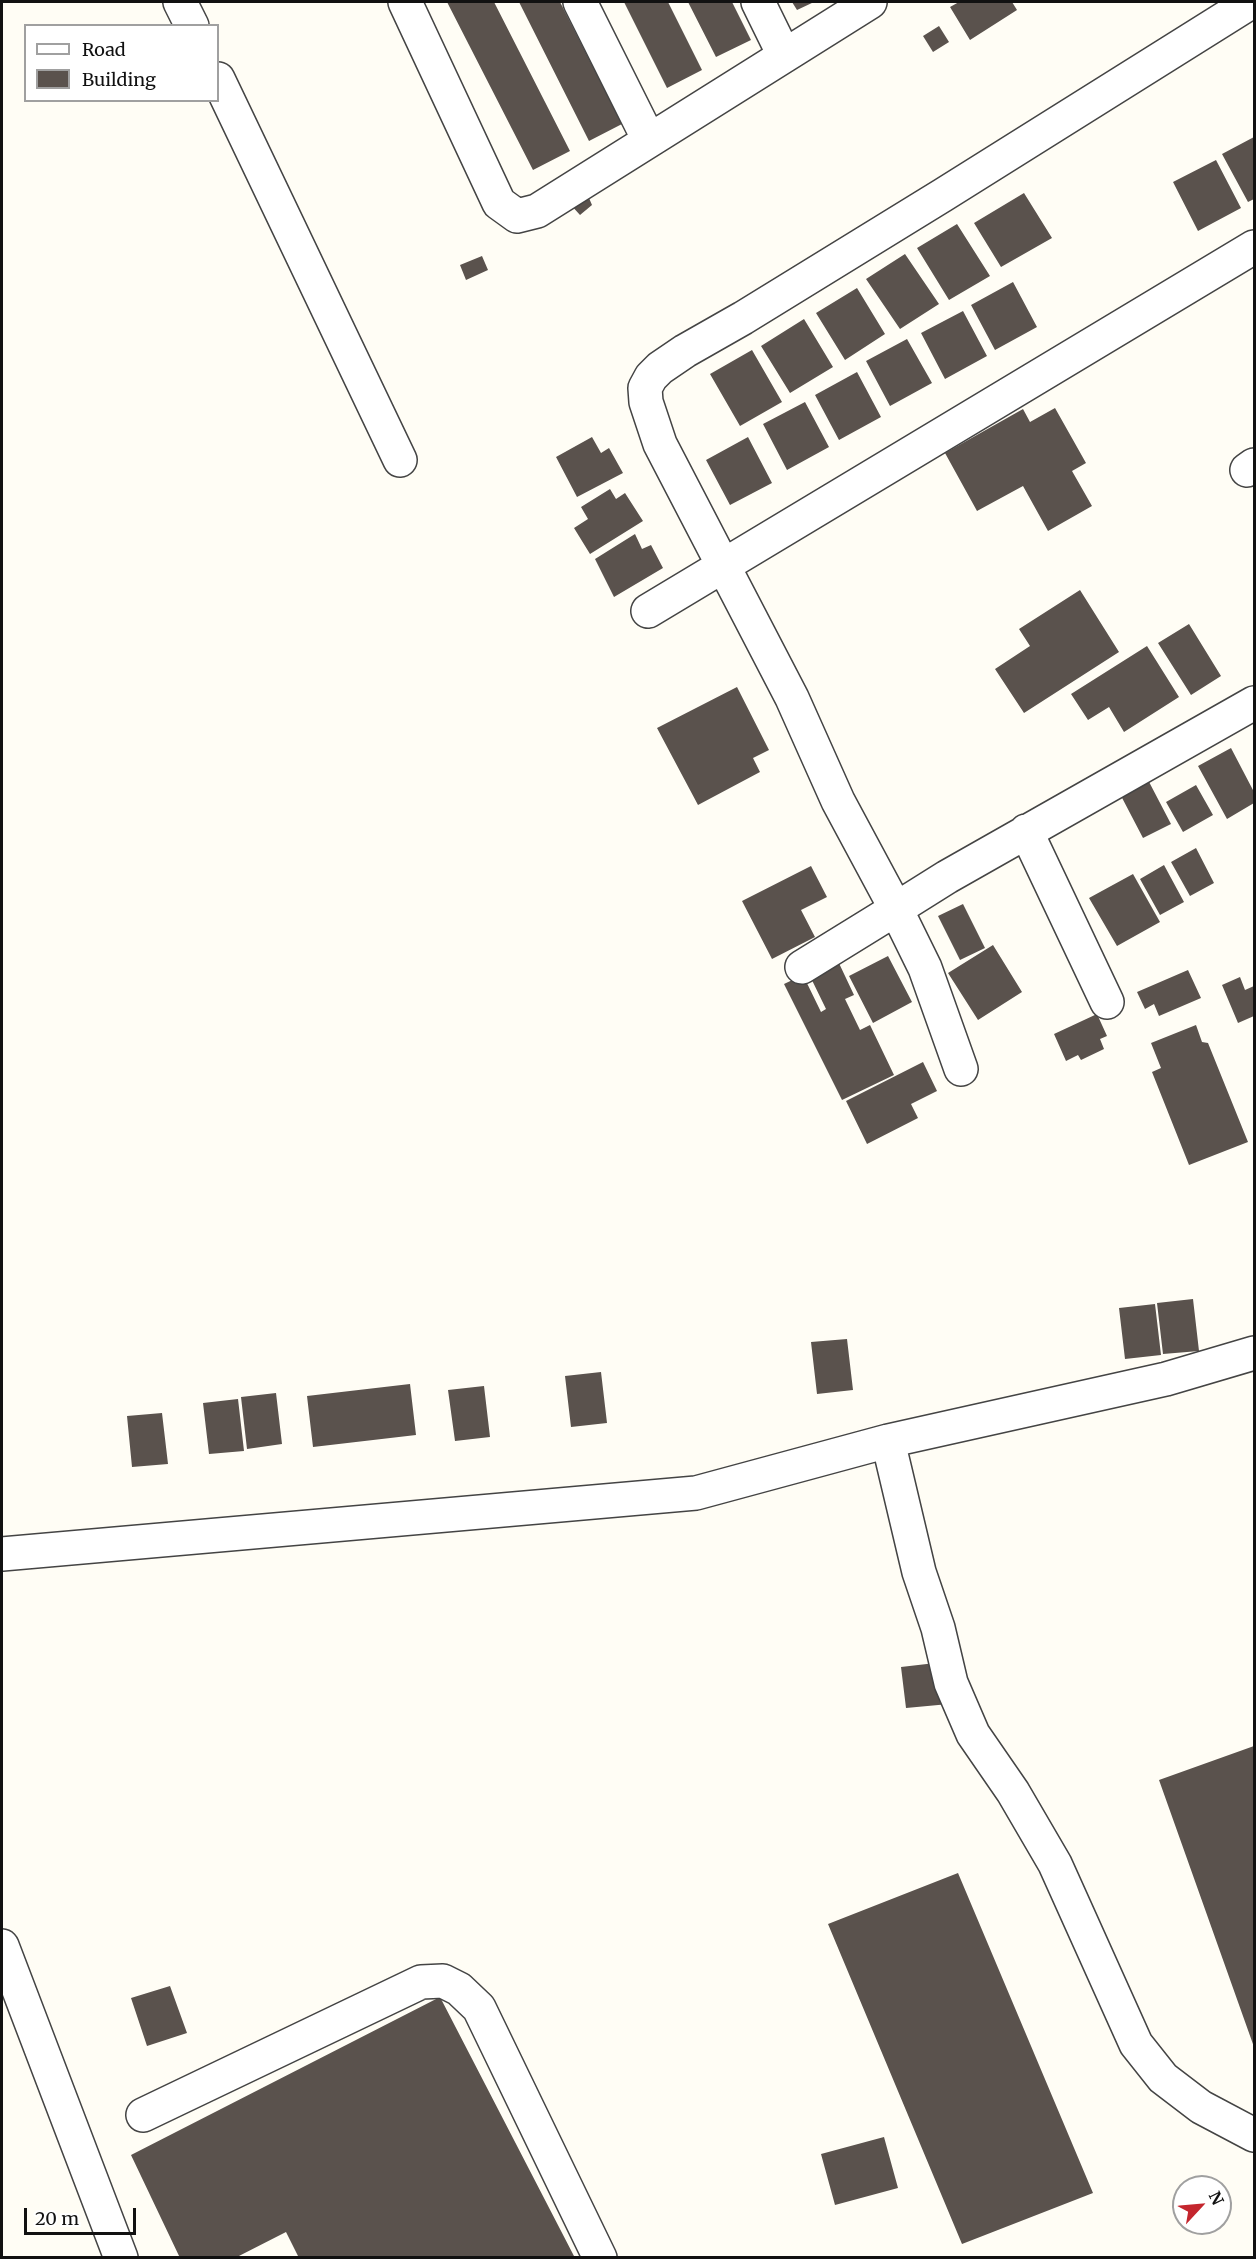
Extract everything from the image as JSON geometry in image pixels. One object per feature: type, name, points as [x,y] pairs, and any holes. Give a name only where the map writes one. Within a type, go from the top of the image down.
[{"type":"street","points":[[180,2],[191,24]]},
{"type":"street","points":[[405,2],[499,203],[517,216],[537,211],[870,2]]},
{"type":"street","points":[[580,2],[649,140]]},
{"type":"street","points":[[758,2],[784,55]]},
{"type":"street","points":[[961,1069],[925,968],[838,801],[792,698],[660,444],[646,402],[645,388],[651,377],[685,351],[943,195],[1251,2]]},
{"type":"street","points":[[219,81],[400,459]]},
{"type":"street","points":[[648,611],[1254,247]]},
{"type":"street","points":[[802,967],[947,877],[1254,703]]},
{"type":"street","points":[[1026,831],[1107,1002]]},
{"type":"street","points":[[2,1554],[696,1493],[888,1441],[1166,1379],[1254,1353]]},
{"type":"street","points":[[888,1441],[919,1572],[938,1628],[951,1683],[973,1734],[1013,1792],[1055,1864],[1136,2044],[1163,2078],[1201,2107],[1254,2135]]},
{"type":"street","points":[[2,1946],[121,2258]]},
{"type":"street","points":[[143,2115],[421,1982],[443,1981],[459,1989],[479,2008],[600,2258]]},
{"type":"building","points":[[447,2],[494,2],[570,151],[533,170]]},
{"type":"building","points":[[519,2],[560,2],[622,124],[589,141]]},
{"type":"building","points":[[624,2],[668,2],[702,70],[667,88]]},
{"type":"building","points":[[688,2],[732,2],[751,40],[716,57]]},
{"type":"building","points":[[792,2],[814,2],[797,10]]},
{"type":"building","points":[[959,2],[1012,2],[1017,10],[970,40],[950,7]]},
{"type":"building","points":[[939,26],[949,42],[933,52],[923,36]]},
{"type":"building","points":[[1254,137],[1254,199],[1248,202],[1222,154]]},
{"type":"building","points":[[1216,160],[1241,208],[1198,231],[1173,182]]},
{"type":"building","points":[[586,191],[592,205],[580,215],[570,204]]},
{"type":"building","points":[[1024,193],[1052,238],[1001,267],[974,223]]},
{"type":"building","points":[[957,224],[990,276],[949,300],[917,248]]},
{"type":"building","points":[[905,254],[939,304],[900,329],[866,279]]},
{"type":"building","points":[[482,256],[488,270],[466,280],[460,265]]},
{"type":"building","points":[[1013,282],[1037,327],[995,350],[971,305]]},
{"type":"building","points":[[857,288],[885,334],[845,360],[816,313]]},
{"type":"building","points":[[963,311],[987,356],[945,379],[921,333]]},
{"type":"building","points":[[804,319],[833,367],[790,393],[761,346]]},
{"type":"building","points":[[907,339],[932,383],[890,406],[866,361]]},
{"type":"building","points":[[752,350],[782,402],[740,426],[710,374]]},
{"type":"building","points":[[857,372],[881,417],[839,440],[815,395]]},
{"type":"building","points":[[805,402],[829,447],[787,470],[763,424]]},
{"type":"building","points":[[1055,408],[1086,463],[1072,471],[1092,506],[1048,531],[1023,486],[977,511],[945,453],[1023,409],[1030,422]]},
{"type":"building","points":[[592,437],[601,453],[609,448],[623,473],[577,497],[556,457]]},
{"type":"building","points":[[748,437],[772,483],[730,505],[706,460]]},
{"type":"building","points":[[610,489],[616,499],[625,493],[643,521],[590,554],[574,528],[588,519],[581,507]]},
{"type":"building","points":[[635,534],[642,549],[651,545],[663,568],[614,597],[595,559]]},
{"type":"building","points":[[1080,590],[1119,652],[1024,713],[995,669],[1030,646],[1019,629]]},
{"type":"building","points":[[1189,624],[1221,676],[1191,695],[1158,643]]},
{"type":"building","points":[[1147,646],[1179,697],[1124,732],[1109,707],[1088,720],[1071,694]]},
{"type":"building","points":[[737,687],[769,750],[753,758],[760,772],[698,805],[657,728]]},
{"type":"building","points":[[1231,748],[1254,792],[1254,803],[1227,819],[1198,766]]},
{"type":"building","points":[[1147,778],[1171,824],[1143,838],[1119,792]]},
{"type":"building","points":[[1196,785],[1213,815],[1183,832],[1166,802]]},
{"type":"building","points":[[1196,848],[1214,883],[1190,896],[1171,862]]},
{"type":"building","points":[[1164,865],[1184,902],[1160,915],[1140,879]]},
{"type":"building","points":[[811,866],[827,897],[801,910],[815,937],[772,959],[742,901]]},
{"type":"building","points":[[1133,874],[1160,922],[1117,946],[1089,898]]},
{"type":"building","points":[[963,904],[985,948],[960,960],[938,916]]},
{"type":"building","points":[[993,945],[1022,992],[978,1020],[948,973]]},
{"type":"building","points":[[888,956],[912,1002],[873,1023],[849,976]]},
{"type":"building","points":[[837,959],[854,995],[845,999],[860,1030],[870,1025],[894,1075],[842,1100],[784,984],[803,975],[821,1012],[826,1009],[808,972]]},
{"type":"building","points":[[1188,970],[1201,998],[1159,1016],[1154,1004],[1145,1009],[1137,992]]},
{"type":"building","points":[[1240,977],[1245,990],[1254,986],[1254,1016],[1238,1023],[1222,985]]},
{"type":"building","points":[[1097,1014],[1107,1036],[1100,1039],[1104,1049],[1081,1060],[1078,1055],[1066,1061],[1054,1034]]},
{"type":"building","points":[[1196,1025],[1202,1042],[1208,1043],[1248,1142],[1189,1165],[1152,1072],[1161,1068],[1151,1043]]},
{"type":"building","points":[[923,1062],[937,1091],[911,1104],[918,1118],[867,1144],[846,1101]]},
{"type":"building","points":[[1193,1299],[1199,1351],[1163,1354],[1157,1303]]},
{"type":"building","points":[[1155,1304],[1161,1355],[1125,1359],[1119,1308]]},
{"type":"building","points":[[847,1339],[853,1390],[817,1394],[811,1342]]},
{"type":"building","points":[[601,1372],[607,1423],[571,1427],[565,1376]]},
{"type":"building","points":[[410,1384],[416,1435],[313,1447],[307,1396]]},
{"type":"building","points":[[484,1386],[490,1437],[455,1441],[448,1390]]},
{"type":"building","points":[[276,1393],[282,1444],[247,1449],[241,1397]]},
{"type":"building","points":[[238,1399],[244,1451],[209,1454],[203,1403]]},
{"type":"building","points":[[162,1413],[168,1464],[132,1467],[127,1416]]},
{"type":"building","points":[[944,1662],[949,1704],[906,1708],[901,1667]]},
{"type":"building","points":[[1254,1746],[1254,2047],[1159,1780]]},
{"type":"building","points":[[958,1873],[1093,2193],[962,2244],[828,1924]]},
{"type":"building","points":[[170,1986],[187,2033],[147,2046],[131,1998]]},
{"type":"building","points":[[440,1997],[575,2258],[299,2258],[286,2232],[235,2258],[180,2258],[131,2155]]},
{"type":"building","points":[[884,2137],[898,2188],[835,2205],[821,2154]]}]
